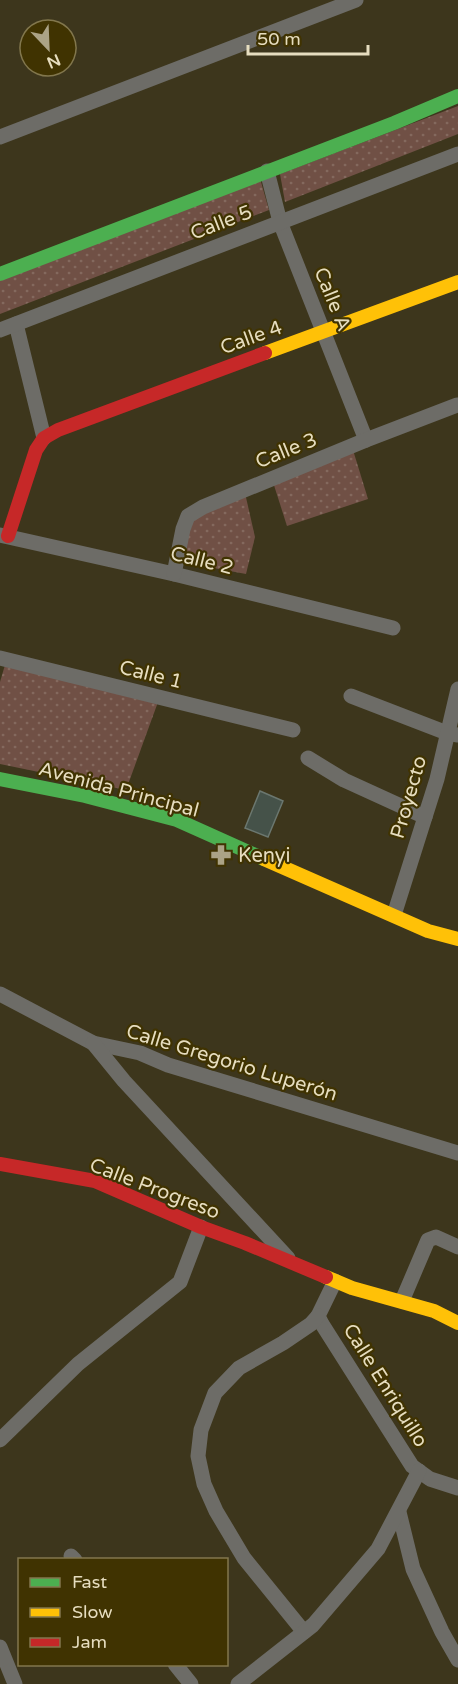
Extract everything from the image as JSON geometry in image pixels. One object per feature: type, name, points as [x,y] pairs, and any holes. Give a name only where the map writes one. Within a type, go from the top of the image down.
[{"type":"street","points":[[0,137],[325,6],[356,0]]},
{"type":"street","points":[[0,274],[394,123],[458,96]]},
{"type":"street","name":"Calle 5","points":[[0,330],[458,154]]},
{"type":"street","name":"Calle A","points":[[267,171],[280,222],[366,440]]},
{"type":"street","name":"Calle 4","points":[[44,438],[58,430],[458,282]]},
{"type":"street","points":[[4,536],[36,450],[44,438],[16,324]]},
{"type":"street","name":"Calle 3","points":[[174,574],[183,529],[188,516],[202,507],[457,405]]},
{"type":"street","name":"Calle 2","points":[[4,536],[174,574],[393,628]]},
{"type":"street","name":"Calle 1","points":[[0,658],[293,730]]},
{"type":"street","name":"Proyecto","points":[[394,915],[453,734],[458,689]]},
{"type":"street","points":[[351,696],[453,734]]},
{"type":"street","points":[[308,758],[344,780],[425,817]]},
{"type":"street","name":"Avenida Principal","points":[[0,779],[85,796],[177,820],[429,930],[458,939]]},
{"type":"street","name":"Calle Gregorio Luperón","points":[[0,994],[93,1043],[140,1053],[168,1065],[458,1153]]},
{"type":"street","points":[[93,1043],[123,1081],[292,1262]]},
{"type":"street","name":"Calle Progreso","points":[[0,1164],[95,1181],[352,1288],[434,1311],[458,1323]]},
{"type":"street","points":[[0,1440],[78,1364],[180,1282],[201,1227]]},
{"type":"street","points":[[402,1301],[428,1240],[436,1237],[458,1247]]},
{"type":"street","name":"Calle Enriquillo","points":[[335,1281],[318,1316],[412,1466],[430,1479],[458,1488]]},
{"type":"street","points":[[304,1632],[244,1558],[216,1511],[204,1484],[198,1456],[201,1430],[215,1393],[239,1368],[283,1343],[311,1324],[318,1316]]},
{"type":"street","points":[[238,1684],[313,1626],[378,1549],[419,1471]]},
{"type":"street","points":[[399,1512],[413,1569],[442,1632],[458,1660]]},
{"type":"street","points":[[0,1647],[15,1684]]},
{"type":"street","points":[[176,1666],[190,1684]]},
{"type":"shaded area","points":[[458,106],[458,134],[285,202],[280,174]]},
{"type":"shaded area","points":[[259,175],[269,210],[0,314],[0,280]]},
{"type":"shaded area","points":[[353,450],[368,499],[287,526],[272,479]]},
{"type":"shaded area","points":[[245,493],[255,537],[246,574],[181,562],[190,516]]},
{"type":"shaded area","points":[[5,665],[158,702],[126,790],[0,764],[0,682]]},
{"type":"building","points":[[260,791],[283,801],[268,837],[245,828]]},
{"type":"traffic: fast","points":[[0,274],[394,123],[458,96]]},
{"type":"traffic: fast","points":[[0,779],[85,796],[177,820],[264,859]]},
{"type":"traffic: slow","points":[[265,353],[458,282]]},
{"type":"traffic: slow","points":[[264,859],[428,931],[458,939]]},
{"type":"traffic: slow","points":[[326,1277],[352,1288],[434,1311],[458,1323]]},
{"type":"traffic: jam","points":[[8,536],[36,450],[44,438],[58,430],[265,353]]},
{"type":"traffic: jam","points":[[0,1164],[95,1181],[326,1277]]},
{"type":"place","name":"Kenyi","points":[[221,855]]}]
